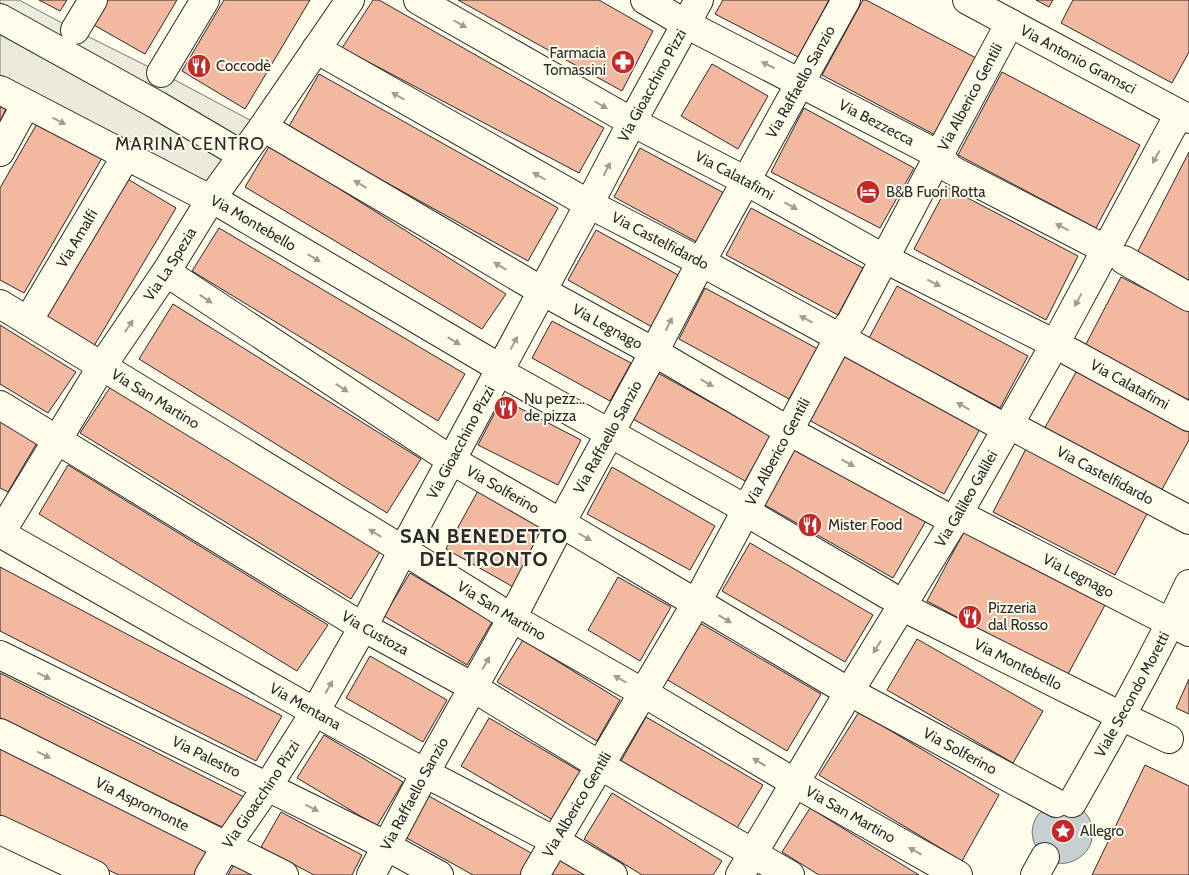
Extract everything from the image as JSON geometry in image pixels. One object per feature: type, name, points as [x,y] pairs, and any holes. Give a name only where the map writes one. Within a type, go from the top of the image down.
[{"type":"street","points":[[75,30],[92,0]]},
{"type":"street","points":[[161,73],[205,0]]},
{"type":"street","name":"Via La Spezia","points":[[0,534],[102,366],[166,272],[210,200],[263,127],[350,0]]},
{"type":"street","name":"Via Calatafimi","points":[[418,0],[632,122],[746,181],[884,259],[1062,348],[1189,417]]},
{"type":"street","name":"Via Bezzecca","points":[[644,0],[686,24],[939,155],[950,169],[1115,255],[1189,297]]},
{"type":"street","name":"Via Gioacchino Pizzi","points":[[209,875],[315,712],[363,627],[451,460],[504,372],[542,291],[699,0]]},
{"type":"street","name":"Via Raffaello Sanzio","points":[[370,875],[512,618],[700,262],[846,0]]},
{"type":"street","name":"Via Antonio Gramsci","points":[[967,0],[1184,116]]},
{"type":"street","points":[[0,18],[157,105],[230,148]]},
{"type":"street","name":"Via Alberico Gentili","points":[[535,875],[697,602],[839,337],[852,322],[1004,34],[1012,24]]},
{"type":"street","name":"Via Castelfidardo","points":[[316,49],[589,204],[839,337],[974,412],[1014,430],[1189,520]]},
{"type":"street","name":"Via Montebello","points":[[0,90],[210,200],[223,205],[504,372],[745,510],[888,595]]},
{"type":"street","points":[[0,152],[26,104]]},
{"type":"street","name":"Via Galileo Galilei","points":[[752,863],[795,783],[856,695],[1062,348],[1115,255],[1184,116]]},
{"type":"street","name":"Via Legnago","points":[[263,127],[542,291],[654,352],[789,431],[961,520],[1180,627]]},
{"type":"street","name":"Via Amalfi","points":[[28,321],[126,156]]},
{"type":"street","name":"Via Solferino","points":[[166,272],[451,460],[856,695],[1064,803]]},
{"type":"street","name":"Via San Martino","points":[[0,304],[512,618],[644,692],[795,783],[958,875]]},
{"type":"street","name":"Via Custoza","points":[[0,405],[363,627],[473,687],[752,863],[790,875]]},
{"type":"street","name":"Via Mentana","points":[[0,534],[315,712],[425,773],[555,841],[613,875]]},
{"type":"street","name":"Viale Secondo Moretti","points":[[1064,803],[1180,627],[1189,584]]},
{"type":"street","name":"Via Montebello","points":[[915,613],[1169,739]]},
{"type":"street","name":"Via Palestro","points":[[0,654],[268,786],[439,875]]},
{"type":"street","name":"Via Aspromonte","points":[[0,733],[284,875]]},
{"type":"street","points":[[0,830],[94,875]]},
{"type":"shaded area","points":[[0,0],[19,0],[263,127],[211,199],[0,90]]},
{"type":"shaded area","points":[[1046,807],[1081,808],[1089,818],[1092,825],[1092,838],[1087,850],[1077,859],[1070,862],[1057,863],[1045,857],[1036,847],[1032,834],[1034,821]]},
{"type":"building","points":[[39,0],[67,0],[60,11]]},
{"type":"building","points":[[105,0],[177,0],[145,54],[92,24]]},
{"type":"building","points":[[224,0],[310,0],[245,109],[182,71]]},
{"type":"building","points":[[373,0],[379,0],[604,128],[579,173],[342,48]]},
{"type":"building","points":[[458,0],[599,0],[653,31],[622,91]]},
{"type":"building","points":[[723,0],[829,0],[798,57],[715,14]]},
{"type":"building","points":[[863,0],[978,59],[937,136],[822,75]]},
{"type":"building","points":[[1036,0],[1053,0],[1049,7]]},
{"type":"building","points":[[1073,0],[1189,0],[1189,52],[1172,83],[1061,23]]},
{"type":"building","points":[[712,64],[768,96],[738,149],[681,116]]},
{"type":"building","points":[[1002,72],[1140,145],[1096,228],[958,155]]},
{"type":"building","points":[[319,74],[558,208],[528,261],[288,128]]},
{"type":"building","points":[[0,106],[6,109],[0,121]]},
{"type":"building","points":[[804,108],[914,168],[880,228],[771,172]]},
{"type":"building","points":[[38,122],[102,158],[24,293],[0,280],[0,188]]},
{"type":"building","points":[[270,145],[506,294],[482,329],[245,187]]},
{"type":"building","points":[[640,148],[724,193],[697,242],[614,197]]},
{"type":"building","points":[[1189,152],[1189,282],[1136,255]]},
{"type":"building","points":[[126,178],[176,208],[94,346],[43,315]]},
{"type":"building","points":[[947,187],[1078,256],[1046,320],[914,249]]},
{"type":"building","points":[[751,208],[863,268],[838,315],[726,255]]},
{"type":"building","points":[[219,228],[465,374],[438,421],[192,271]]},
{"type":"building","points":[[596,230],[680,276],[652,327],[568,280]]},
{"type":"building","points":[[1121,277],[1189,311],[1189,400],[1085,346]]},
{"type":"building","points":[[897,286],[1028,356],[1000,408],[869,338]]},
{"type":"building","points":[[705,288],[818,349],[789,399],[679,339]]},
{"type":"building","points":[[173,304],[421,459],[387,513],[139,359]]},
{"type":"building","points":[[552,321],[631,363],[610,401],[532,358]]},
{"type":"building","points":[[0,325],[76,372],[48,413],[0,384]]},
{"type":"building","points":[[844,355],[980,429],[944,494],[809,420]]},
{"type":"building","points":[[1079,367],[1189,427],[1189,440],[1159,495],[1043,431]]},
{"type":"building","points":[[658,373],[771,436],[745,481],[633,419]]},
{"type":"building","points":[[111,386],[381,550],[351,599],[80,433]]},
{"type":"building","points":[[502,399],[581,440],[558,485],[478,445]]},
{"type":"building","points":[[0,419],[38,441],[8,492],[0,488]]},
{"type":"building","points":[[796,445],[927,519],[893,578],[763,504]]},
{"type":"building","points":[[1027,447],[1149,510],[1115,575],[993,512]]},
{"type":"building","points":[[68,465],[328,625],[297,671],[39,514]]},
{"type":"building","points":[[612,467],[715,526],[690,570],[587,514]]},
{"type":"building","points":[[479,489],[549,529],[515,588],[446,549]]},
{"type":"building","points":[[965,530],[1105,605],[1067,676],[927,601]]},
{"type":"building","points":[[750,543],[873,615],[845,662],[722,591]]},
{"type":"building","points":[[0,567],[282,716],[256,761],[0,631]]},
{"type":"building","points":[[410,573],[492,622],[467,665],[384,616]]},
{"type":"building","points":[[618,577],[671,607],[640,661],[588,630]]},
{"type":"building","points":[[700,623],[821,694],[787,751],[666,679]]},
{"type":"building","points":[[917,639],[1043,711],[1013,763],[887,690]]},
{"type":"building","points":[[523,640],[620,700],[597,741],[497,682]]},
{"type":"building","points":[[370,656],[447,700],[423,742],[346,698]]},
{"type":"building","points":[[0,673],[244,797],[226,829],[0,718]]},
{"type":"building","points":[[1189,679],[1189,714],[1176,708]]},
{"type":"building","points":[[859,712],[999,795],[962,861],[819,775]]},
{"type":"building","points":[[646,717],[763,785],[737,828],[621,761]]},
{"type":"building","points":[[489,718],[583,773],[553,820],[461,766]]},
{"type":"building","points":[[324,735],[403,782],[377,826],[297,778]]},
{"type":"building","points":[[0,749],[208,852],[194,875],[119,875],[0,820]]},
{"type":"building","points":[[1145,765],[1189,786],[1189,875],[1092,875]]},
{"type":"building","points":[[612,793],[722,861],[713,875],[642,875],[584,839]]},
{"type":"building","points":[[427,795],[533,854],[522,875],[473,875],[403,836]]},
{"type":"building","points":[[810,808],[919,875],[819,875],[782,852]]},
{"type":"building","points":[[281,812],[362,855],[352,875],[314,875],[261,847]]},
{"type":"building","points":[[560,860],[586,875],[551,875]]},
{"type":"building","points":[[235,863],[257,875],[228,875]]},
{"type":"place","name":"Farmacia Tomassini","points":[[623,62]]},
{"type":"place","name":"Coccodè","points":[[199,66]]},
{"type":"place","name":"B&B Fuori Rotta","points":[[868,192]]},
{"type":"place","name":"Nu pezz... de pizza","points":[[506,408]]},
{"type":"place","name":"Mister Food","points":[[810,525]]},
{"type":"place","name":"Pizzeria dal Rosso","points":[[970,617]]},
{"type":"place","name":"Allegro","points":[[1063,831]]},
{"type":"district","name":"MARINA CENTRO","points":[[190,144]]},
{"type":"district","name":"SAN BENEDETTO DEL TRONTO","points":[[484,548]]}]
